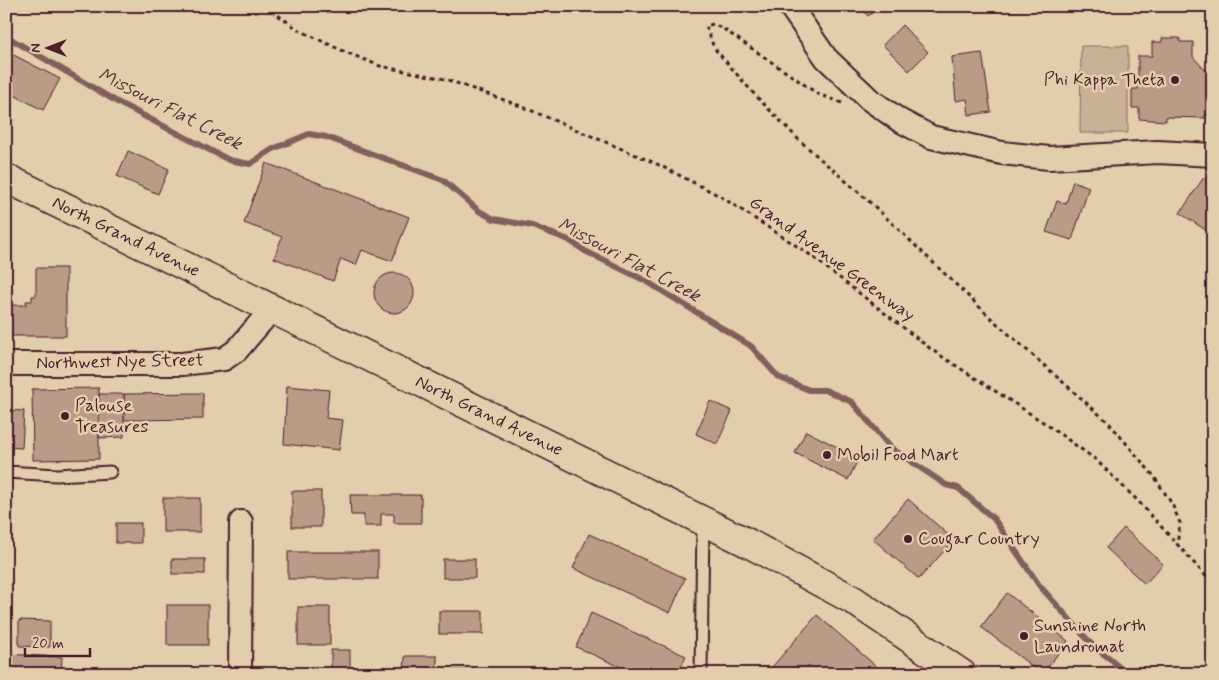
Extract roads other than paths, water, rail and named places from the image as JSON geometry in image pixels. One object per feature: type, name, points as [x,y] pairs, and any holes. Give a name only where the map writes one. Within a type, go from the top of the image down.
[{"type":"main road","name":"North Grand Avenue","points":[[6,178],[703,521],[853,600],[962,674]]},
{"type":"street","points":[[790,6],[826,58],[869,99],[899,120],[931,137],[1002,153],[1049,158],[1158,152],[1213,156]]},
{"type":"street","name":"Northwest Nye Street","points":[[6,364],[182,364],[224,359],[237,350],[272,309]]},
{"type":"street","points":[[240,674],[241,522]]},
{"type":"lane","points":[[6,472],[57,475],[110,472]]},
{"type":"lane","points":[[702,674],[703,521]]},
{"type":"waterway","name":"Missouri Flat Creek","points":[[6,36],[119,103],[229,160],[250,164],[273,149],[309,134],[326,137],[443,180],[479,211],[494,219],[532,226],[569,240],[585,251],[646,281],[751,346],[778,377],[809,390],[825,390],[852,402],[891,448],[946,485],[958,488],[994,519],[1039,585],[1094,647],[1112,660],[1126,674]]},
{"type":"place","name":"Phi Kappa Theta","points":[[1175,80]]},
{"type":"place","name":"Palouse Treasures","points":[[65,416]]},
{"type":"place","name":"Mobil Food Mart","points":[[827,455]]},
{"type":"place","name":"Cougar Country","points":[[908,539]]},
{"type":"place","name":"Sunshine North Laundromat","points":[[1024,636]]}]
